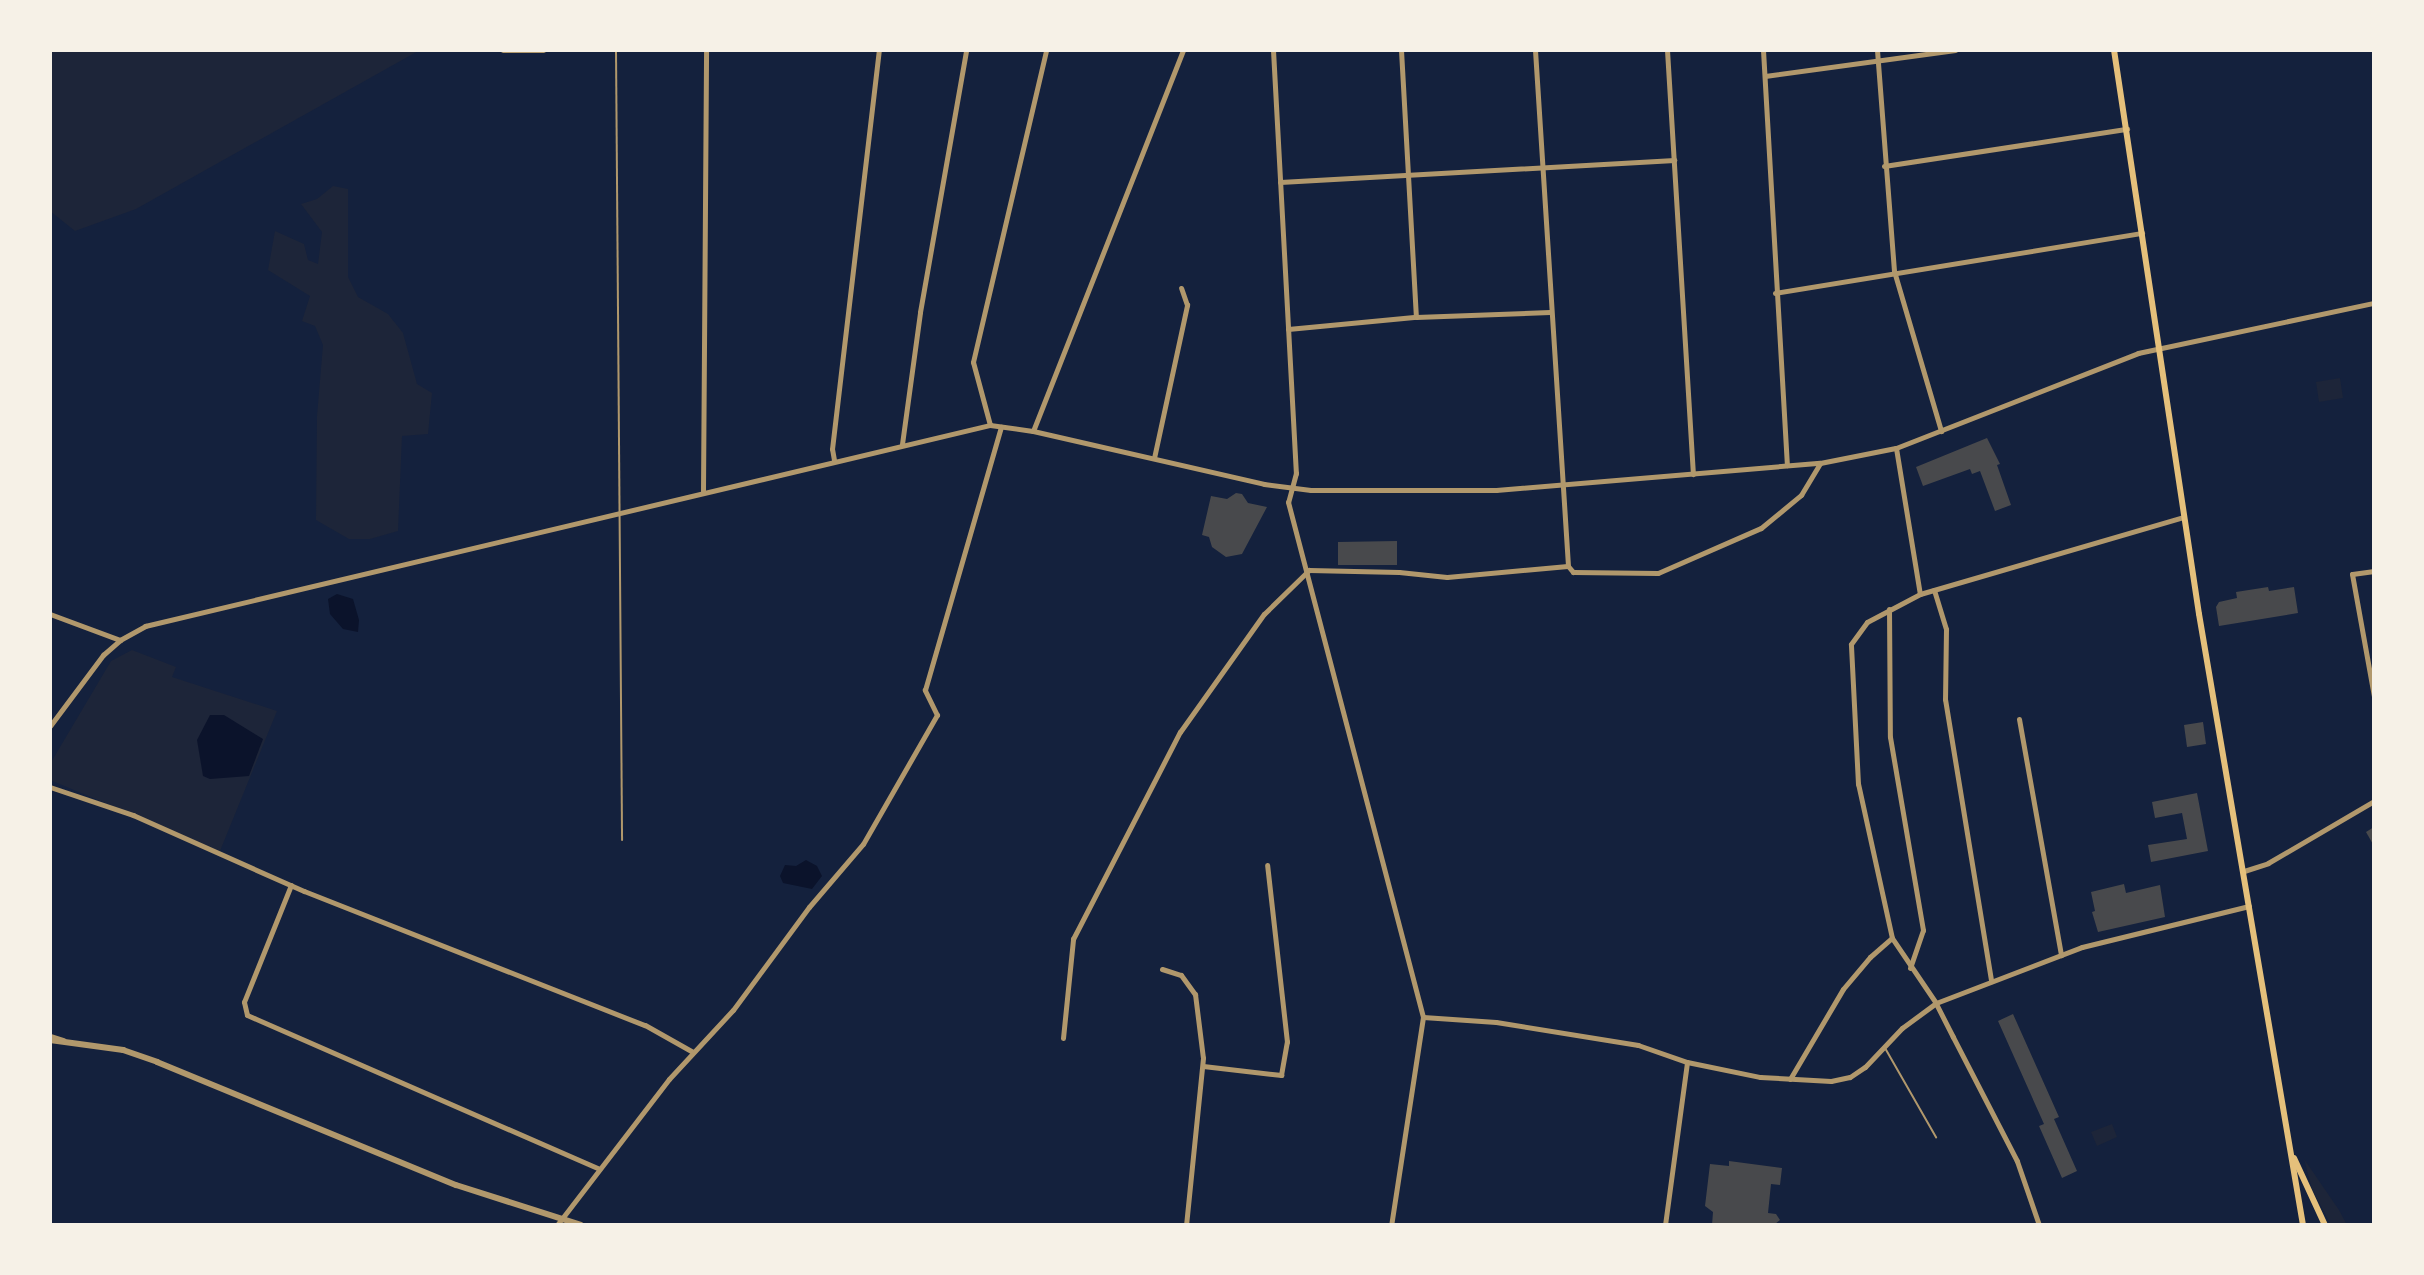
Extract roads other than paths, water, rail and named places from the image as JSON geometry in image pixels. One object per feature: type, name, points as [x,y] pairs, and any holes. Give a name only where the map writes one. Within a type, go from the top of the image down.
[{"type":"main road","points":[[2114,50],[2185,516],[2303,1225]]},
{"type":"main road","points":[[2291,1151],[2325,1225]]},
{"type":"street","points":[[503,50],[543,50]]},
{"type":"street","points":[[703,491],[706,50]]},
{"type":"street","points":[[834,460],[832,449],[879,50]]},
{"type":"street","points":[[902,444],[920,312],[966,50]]},
{"type":"street","points":[[990,425],[973,362],[1046,50]]},
{"type":"street","points":[[1033,431],[1183,50]]},
{"type":"street","points":[[1273,50],[1296,473],[1288,502],[1309,570],[1423,1017],[1391,1225]]},
{"type":"street","points":[[1401,50],[1416,317]]},
{"type":"street","points":[[1535,50],[1568,566],[1573,572],[1658,573],[1761,528],[1801,495],[1820,463]]},
{"type":"street","points":[[1667,50],[1693,474]]},
{"type":"street","points":[[1763,50],[1787,465]]},
{"type":"street","points":[[1877,50],[1894,271],[1941,431]]},
{"type":"street","points":[[1765,76],[1878,63],[1955,50]]},
{"type":"street","points":[[1884,166],[2127,129]]},
{"type":"street","points":[[1280,182],[1674,160]]},
{"type":"street","points":[[1775,293],[1894,271],[2143,233]]},
{"type":"street","points":[[1154,458],[1187,305],[1181,288]]},
{"type":"street","points":[[50,726],[90,669],[120,640],[145,626],[990,425],[1033,431],[1292,489],[1423,493],[1562,485],[1820,463],[1896,448],[2138,353],[2374,303]]},
{"type":"street","points":[[1288,329],[1416,317],[1550,312]]},
{"type":"street","points":[[557,1225],[598,1168],[693,1052],[733,1010],[809,907],[863,844],[937,715],[925,690],[1001,427]]},
{"type":"street","points":[[1896,448],[1920,594]]},
{"type":"street","points":[[2039,1225],[2017,1161],[1936,1003],[1892,938],[1858,784],[1850,652],[1860,628],[1889,608],[1920,594],[2185,516]]},
{"type":"street","points":[[1063,1038],[1073,939],[1180,732],[1264,614],[1309,570],[1447,577],[1568,566]]},
{"type":"street","points":[[2374,571],[2352,574],[2374,696]]},
{"type":"street","points":[[1934,590],[1946,629],[1945,699],[1991,981]]},
{"type":"street","points":[[1889,608],[1890,737],[1923,930],[1910,968]]},
{"type":"street","points":[[50,614],[120,640]]},
{"type":"street","points":[[2019,719],[2061,955]]},
{"type":"street","points":[[50,787],[133,815],[291,885],[645,1025],[693,1052]]},
{"type":"street","points":[[2244,871],[2268,863],[2374,801]]},
{"type":"street","points":[[1203,1066],[1281,1075],[1287,1042],[1267,865]]},
{"type":"street","points":[[291,885],[244,1002],[247,1015],[598,1168]]},
{"type":"street","points":[[1423,1017],[1496,1022],[1638,1045],[1687,1062],[1760,1077],[1831,1081],[1850,1077],[1936,1003],[2061,955],[2250,906]]},
{"type":"street","points":[[1789,1079],[1843,989],[1870,957],[1892,938]]},
{"type":"street","points":[[1162,969],[1181,975],[1195,994],[1203,1066],[1186,1225]]},
{"type":"street","points":[[50,1038],[123,1050],[456,1185],[581,1225]]},
{"type":"street","points":[[1665,1225],[1687,1062]]},
{"type":"lane","points":[[616,50],[622,840]]},
{"type":"lane","points":[[1884,1047],[1936,1137]]}]
